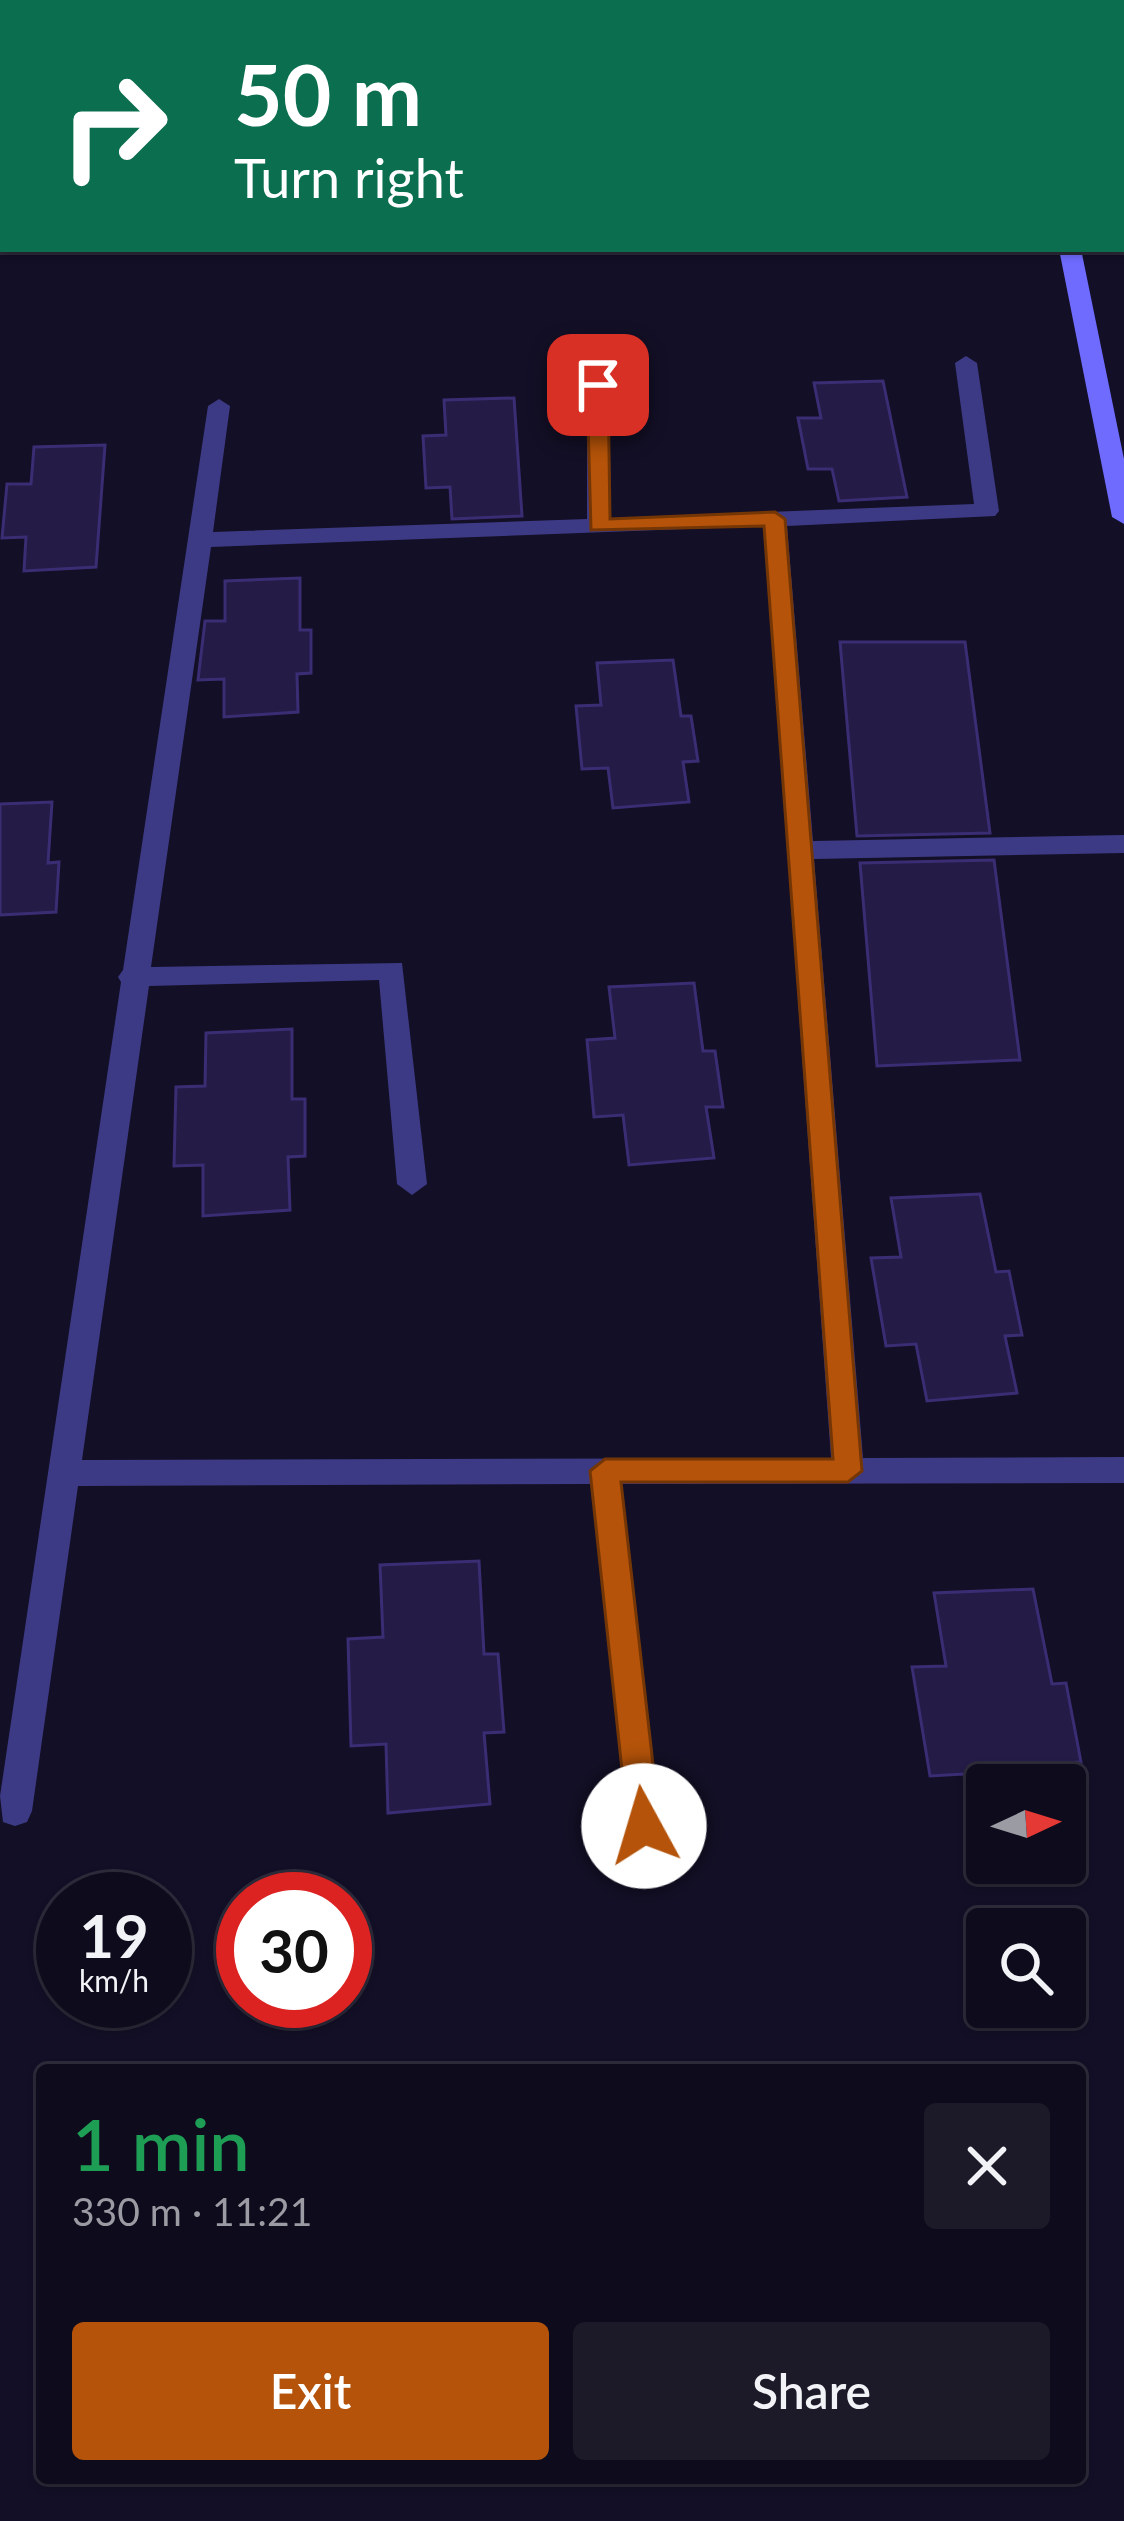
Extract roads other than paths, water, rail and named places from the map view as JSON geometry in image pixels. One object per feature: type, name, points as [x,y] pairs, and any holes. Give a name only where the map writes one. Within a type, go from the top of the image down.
[{"type":"street","points":[[1071,252],[1124,518]]},
{"type":"street","points":[[199,540],[987,511],[965,362]]},
{"type":"street","points":[[598,385],[599,526]]},
{"type":"street","points":[[15,1811],[132,977],[219,406]]},
{"type":"street","points":[[775,519],[848,1471]]},
{"type":"street","points":[[801,850],[1124,844]]},
{"type":"street","points":[[132,977],[392,970],[412,1184]]},
{"type":"street","points":[[64,1473],[1124,1470]]},
{"type":"street","points":[[605,1471],[644,1826]]}]
